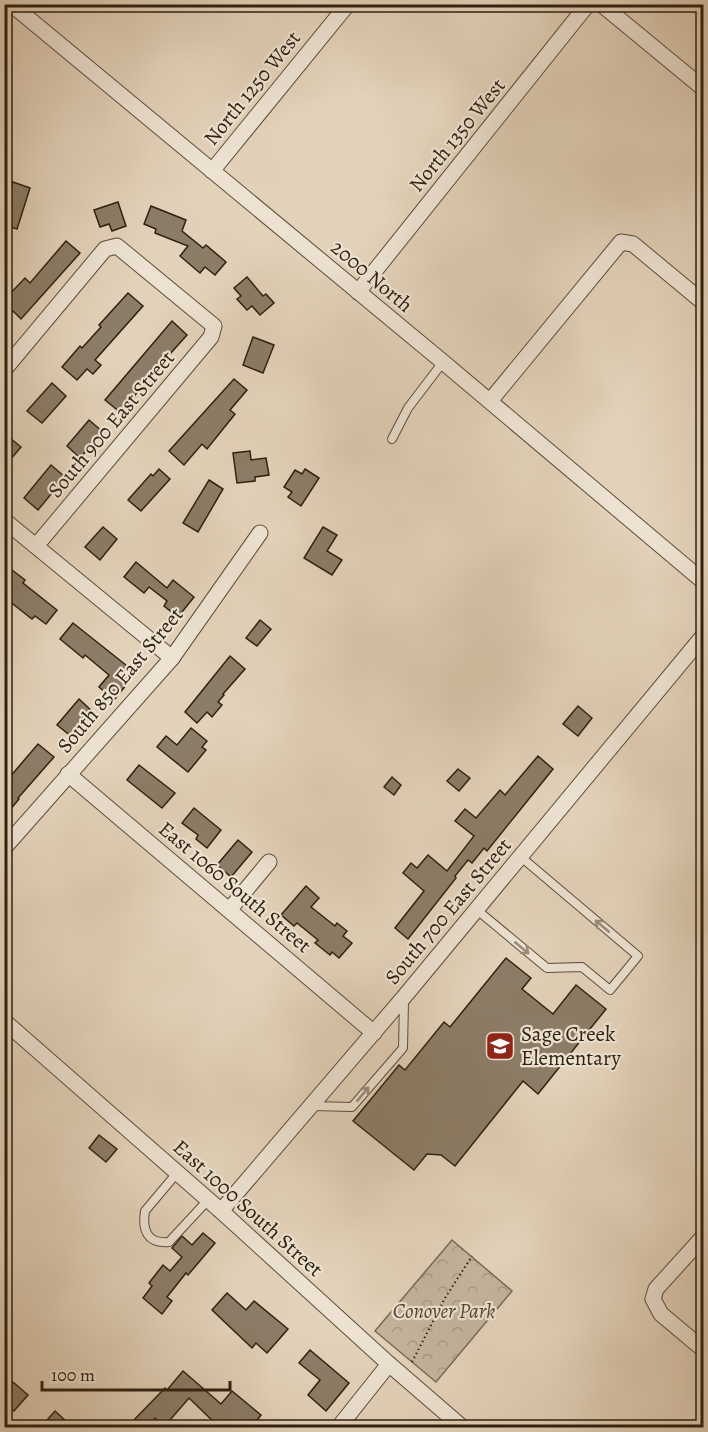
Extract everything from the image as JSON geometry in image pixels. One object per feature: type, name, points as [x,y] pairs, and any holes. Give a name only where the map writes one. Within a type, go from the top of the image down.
[{"type":"street","name":"2000 North","points":[[11,4],[490,401],[704,582]]},
{"type":"street","name":"North 1250 West","points":[[212,171],[348,4]]},
{"type":"street","name":"North 1350 West","points":[[358,292],[588,4]]},
{"type":"street","points":[[601,4],[704,89]]},
{"type":"street","points":[[490,401],[621,242],[633,244],[704,303]]},
{"type":"street","name":"South 900 East Street","points":[[4,370],[105,249],[117,246],[214,326],[211,337],[36,546]]},
{"type":"street","points":[[4,520],[172,658]]},
{"type":"street","name":"South 850 East Street","points":[[4,848],[172,658],[260,533]]},
{"type":"street","name":"South 700 East Street","points":[[221,1210],[374,1033],[704,635]]},
{"type":"street","name":"East 1060 South Street","points":[[68,774],[374,1033]]},
{"type":"street","points":[[230,909],[269,862]]},
{"type":"street","name":"East 1000 South Street","points":[[4,1020],[221,1210],[389,1364],[463,1428]]},
{"type":"street","points":[[704,1236],[656,1289],[653,1299],[661,1314],[704,1350]]},
{"type":"street","points":[[338,1428],[389,1364]]},
{"type":"lane","points":[[392,439],[408,408],[443,362]]},
{"type":"lane","points":[[477,910],[547,968],[582,967],[610,990],[638,956],[521,857]]},
{"type":"lane","points":[[311,1106],[352,1107],[402,1048],[404,997]]},
{"type":"lane","points":[[177,1173],[145,1211],[146,1233],[153,1240],[160,1243],[169,1242],[208,1200]]},
{"type":"path","points":[[412,1362],[445,1298],[472,1256]]},
{"type":"green space","name":"Conover Park","points":[[452,1240],[512,1291],[436,1382],[375,1331]]},
{"type":"building","points":[[13,182],[30,188],[17,229],[4,225],[4,208]]},
{"type":"building","points":[[118,202],[126,226],[112,231],[109,224],[100,227],[94,210]]},
{"type":"building","points":[[151,206],[186,220],[182,231],[203,248],[206,245],[226,262],[215,275],[205,267],[200,273],[180,256],[188,246],[155,233],[156,229],[144,224]]},
{"type":"building","points":[[66,241],[80,253],[21,319],[13,311],[4,320],[4,300],[25,278],[30,283]]},
{"type":"building","points":[[247,277],[263,296],[266,294],[274,303],[260,315],[252,306],[247,310],[237,299],[241,296],[234,288]]},
{"type":"building","points":[[128,293],[143,306],[95,360],[101,365],[93,374],[87,369],[77,380],[62,367],[101,327],[99,325]]},
{"type":"building","points":[[172,321],[187,335],[121,413],[105,400]]},
{"type":"building","points":[[253,337],[274,345],[263,373],[243,365]]},
{"type":"building","points":[[234,379],[247,390],[230,410],[235,414],[207,449],[202,444],[184,465],[169,451]]},
{"type":"building","points":[[52,383],[66,396],[42,423],[27,411]]},
{"type":"building","points":[[89,420],[103,432],[80,458],[67,446]]},
{"type":"building","points":[[4,433],[21,447],[4,467]]},
{"type":"building","points":[[250,451],[251,460],[266,458],[269,475],[255,477],[255,481],[237,483],[233,453]]},
{"type":"building","points":[[51,465],[65,477],[38,510],[24,498]]},
{"type":"building","points":[[159,469],[170,479],[141,511],[128,500],[151,474],[153,476]]},
{"type":"building","points":[[305,469],[319,478],[301,506],[288,497],[292,492],[284,487],[295,470],[302,474]]},
{"type":"building","points":[[209,480],[223,489],[198,532],[183,523]]},
{"type":"building","points":[[103,527],[117,539],[100,560],[85,547]]},
{"type":"building","points":[[323,527],[337,535],[327,551],[342,560],[332,575],[304,558]]},
{"type":"building","points":[[136,562],[167,588],[173,580],[194,597],[178,617],[164,606],[167,601],[149,587],[144,593],[124,577]]},
{"type":"building","points":[[4,564],[25,580],[23,583],[57,610],[46,624],[35,616],[32,619],[4,597]]},
{"type":"building","points":[[260,620],[271,629],[257,646],[246,638]]},
{"type":"building","points":[[73,623],[136,673],[114,700],[99,687],[109,675],[85,655],[83,658],[60,639]]},
{"type":"building","points":[[230,656],[245,669],[223,694],[218,702],[222,705],[212,717],[207,712],[197,723],[185,712]]},
{"type":"building","points":[[79,699],[93,712],[72,737],[57,725]]},
{"type":"building","points":[[578,706],[592,718],[578,736],[563,724]]},
{"type":"building","points":[[191,728],[207,741],[202,747],[206,750],[188,772],[157,747],[166,736],[177,745]]},
{"type":"building","points":[[38,744],[54,757],[4,817],[4,790],[12,781],[9,778]]},
{"type":"building","points":[[538,756],[553,769],[487,851],[484,848],[472,863],[468,860],[408,939],[395,928],[424,891],[403,873],[411,863],[417,868],[428,855],[447,871],[474,836],[455,821],[465,809],[476,818],[500,790],[505,795]]},
{"type":"building","points":[[139,765],[175,793],[162,808],[127,780]]},
{"type":"building","points":[[458,769],[470,778],[459,791],[447,781]]},
{"type":"building","points":[[392,777],[401,785],[394,795],[384,787]]},
{"type":"building","points":[[194,808],[221,830],[207,848],[196,839],[198,835],[182,823]]},
{"type":"building","points":[[238,840],[252,852],[231,877],[217,865]]},
{"type":"building","points":[[306,886],[319,898],[311,907],[335,926],[337,923],[347,931],[343,936],[352,943],[339,958],[332,952],[330,955],[315,943],[318,940],[297,923],[294,926],[281,915]]},
{"type":"building","name":"Sage Creek Elementary","points":[[506,958],[531,978],[522,989],[553,1014],[576,985],[606,1009],[538,1094],[523,1081],[455,1166],[441,1155],[427,1154],[414,1170],[353,1121],[399,1065],[405,1070],[444,1022],[450,1027]]},
{"type":"building","points":[[99,1135],[117,1149],[106,1162],[89,1148]]},
{"type":"building","points":[[203,1233],[215,1243],[167,1297],[172,1301],[162,1314],[143,1298],[152,1286],[149,1283],[163,1265],[170,1271],[182,1257],[172,1248],[182,1236],[192,1245]]},
{"type":"building","points":[[227,1293],[246,1310],[254,1301],[288,1329],[267,1353],[256,1343],[252,1348],[212,1310]]},
{"type":"building","points":[[310,1350],[349,1383],[326,1411],[308,1395],[320,1380],[299,1363]]},
{"type":"building","points":[[183,1371],[221,1404],[232,1391],[261,1415],[251,1428],[220,1428],[189,1398],[164,1427],[155,1418],[147,1428],[138,1428],[132,1422],[165,1388],[167,1390]]},
{"type":"building","points":[[13,1382],[28,1395],[14,1411],[4,1403],[4,1393]]},
{"type":"building","points":[[55,1411],[67,1422],[62,1428],[40,1428]]},
{"type":"place","name":"Sage Creek Elementary","points":[[500,1046]]}]
